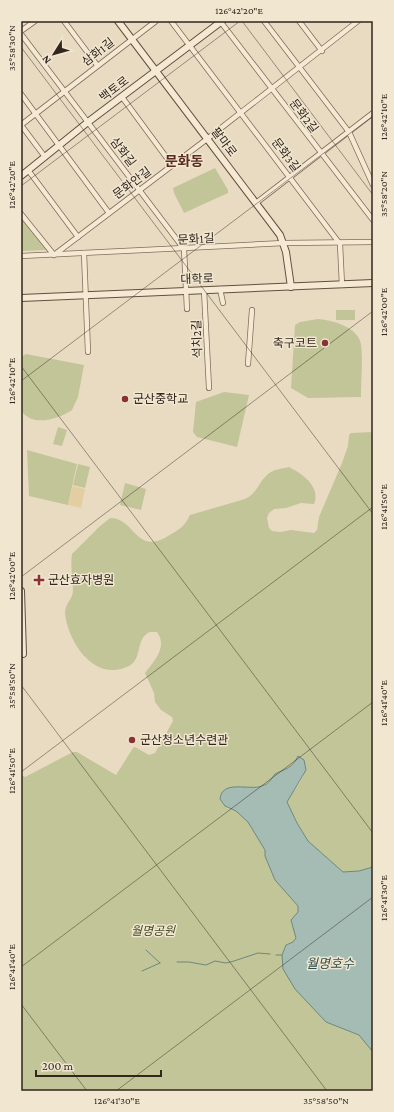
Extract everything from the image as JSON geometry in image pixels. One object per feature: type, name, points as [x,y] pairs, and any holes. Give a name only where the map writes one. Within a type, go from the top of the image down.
[{"type":"street","points":[[21,31],[35,21]]},
{"type":"street","points":[[64,21],[97,65]]},
{"type":"street","name":"팔마로","points":[[118,21],[256,203],[284,243],[291,287]]},
{"type":"street","name":"삼화1길","points":[[21,125],[156,21]]},
{"type":"street","name":"문화3길","points":[[171,21],[340,244]]},
{"type":"street","name":"백토로","points":[[21,176],[59,147],[88,122],[156,72],[221,21]]},
{"type":"street","name":"문화2길","points":[[221,21],[320,154],[373,220]]},
{"type":"street","points":[[264,21],[349,132],[373,185]]},
{"type":"street","points":[[299,21],[322,51]]},
{"type":"street","points":[[347,21],[351,26]]},
{"type":"street","name":"문화안길","points":[[54,255],[322,51],[358,21]]},
{"type":"street","name":"삼화길","points":[[21,34],[184,249]]},
{"type":"street","points":[[21,94],[109,214]]},
{"type":"street","points":[[122,97],[172,165]]},
{"type":"street","points":[[256,203],[373,113]]},
{"type":"street","points":[[21,125],[45,157]]},
{"type":"street","points":[[28,170],[78,237]]},
{"type":"street","points":[[21,214],[54,255]]},
{"type":"street","name":"문화1길","points":[[21,256],[284,243],[340,244],[373,242]]},
{"type":"street","points":[[340,244],[342,285]]},
{"type":"street","points":[[184,249],[187,309]]},
{"type":"street","points":[[84,253],[88,352]]},
{"type":"street","name":"대학로","points":[[21,298],[373,283]]},
{"type":"street","points":[[220,289],[223,303]]},
{"type":"street","name":"석치2길","points":[[204,290],[209,388]]},
{"type":"street","points":[[248,364],[252,310]]},
{"type":"street","points":[[21,590],[23,654]]},
{"type":"green space","points":[[215,168],[228,190],[228,193],[184,213],[173,188]]},
{"type":"green space","points":[[21,217],[47,250],[21,251]]},
{"type":"green space","points":[[336,310],[355,310],[355,320],[336,320]]},
{"type":"green space","points":[[318,319],[344,326],[355,333],[359,338],[362,357],[361,397],[308,398],[291,388],[295,325],[300,322]]},
{"type":"green space","points":[[26,354],[84,365],[78,397],[72,410],[53,419],[46,420],[27,417],[22,412],[21,357]]},
{"type":"green space","points":[[224,392],[249,395],[237,447],[197,437],[193,432],[196,402]]},
{"type":"green space","points":[[58,427],[67,430],[62,446],[53,444]]},
{"type":"green space","name":"월명공원","points":[[373,432],[373,867],[359,871],[343,872],[308,841],[287,802],[303,777],[305,766],[304,760],[293,764],[273,780],[262,786],[256,788],[236,787],[226,790],[221,795],[221,801],[227,808],[236,811],[248,822],[265,850],[265,856],[275,880],[298,906],[298,912],[293,918],[293,926],[296,937],[293,942],[284,948],[283,969],[302,996],[326,1022],[359,1035],[370,1047],[373,1052],[373,1091],[21,1091],[21,775],[25,777],[73,752],[77,752],[116,775],[133,748],[135,747],[149,755],[155,753],[173,721],[172,717],[161,710],[155,702],[154,693],[145,673],[156,659],[160,648],[161,643],[157,632],[150,632],[145,635],[133,663],[117,670],[105,669],[95,665],[85,657],[71,636],[67,625],[65,610],[73,594],[71,563],[72,554],[110,518],[119,520],[142,539],[149,542],[157,541],[178,530],[184,525],[190,515],[249,497],[268,474],[289,467],[305,477],[313,487],[316,498],[314,504],[301,503],[286,508],[274,509],[269,513],[267,518],[269,528],[272,531],[280,532],[291,530],[314,533],[317,530],[319,517],[342,463],[348,446],[349,435],[351,433]]},
{"type":"green space","points":[[27,450],[77,464],[68,505],[29,496]]},
{"type":"green space","points":[[78,464],[90,467],[85,488],[73,485]]},
{"type":"green space","points":[[125,483],[146,489],[141,510],[120,505]]},
{"type":"sand","points":[[73,486],[85,489],[81,508],[68,505]]},
{"type":"water","name":"월명호수","points":[[298,756],[304,760],[306,770],[287,802],[308,841],[343,872],[359,871],[373,867],[373,1052],[359,1035],[326,1022],[295,989],[283,969],[282,955],[286,945],[293,942],[296,938],[291,920],[298,912],[298,906],[275,880],[265,856],[265,850],[248,822],[236,811],[225,806],[220,799],[222,793],[231,787],[257,787],[266,784],[275,774],[291,766]]},
{"type":"waterway","points":[[146,950],[160,963]]},
{"type":"waterway","points":[[177,962],[189,962],[206,965],[215,961],[226,963],[258,953],[270,954]]},
{"type":"waterway","points":[[276,955],[282,955]]},
{"type":"waterway","points":[[142,971],[160,963]]},
{"type":"place","name":"축구코트","points":[[325,343]]},
{"type":"place","name":"군산중학교","points":[[125,399]]},
{"type":"place","name":"군산효자병원","points":[[39,580]]},
{"type":"place","name":"군산청소년수련관","points":[[132,740]]},
{"type":"district","name":"문화동","points":[[184,161]]}]
